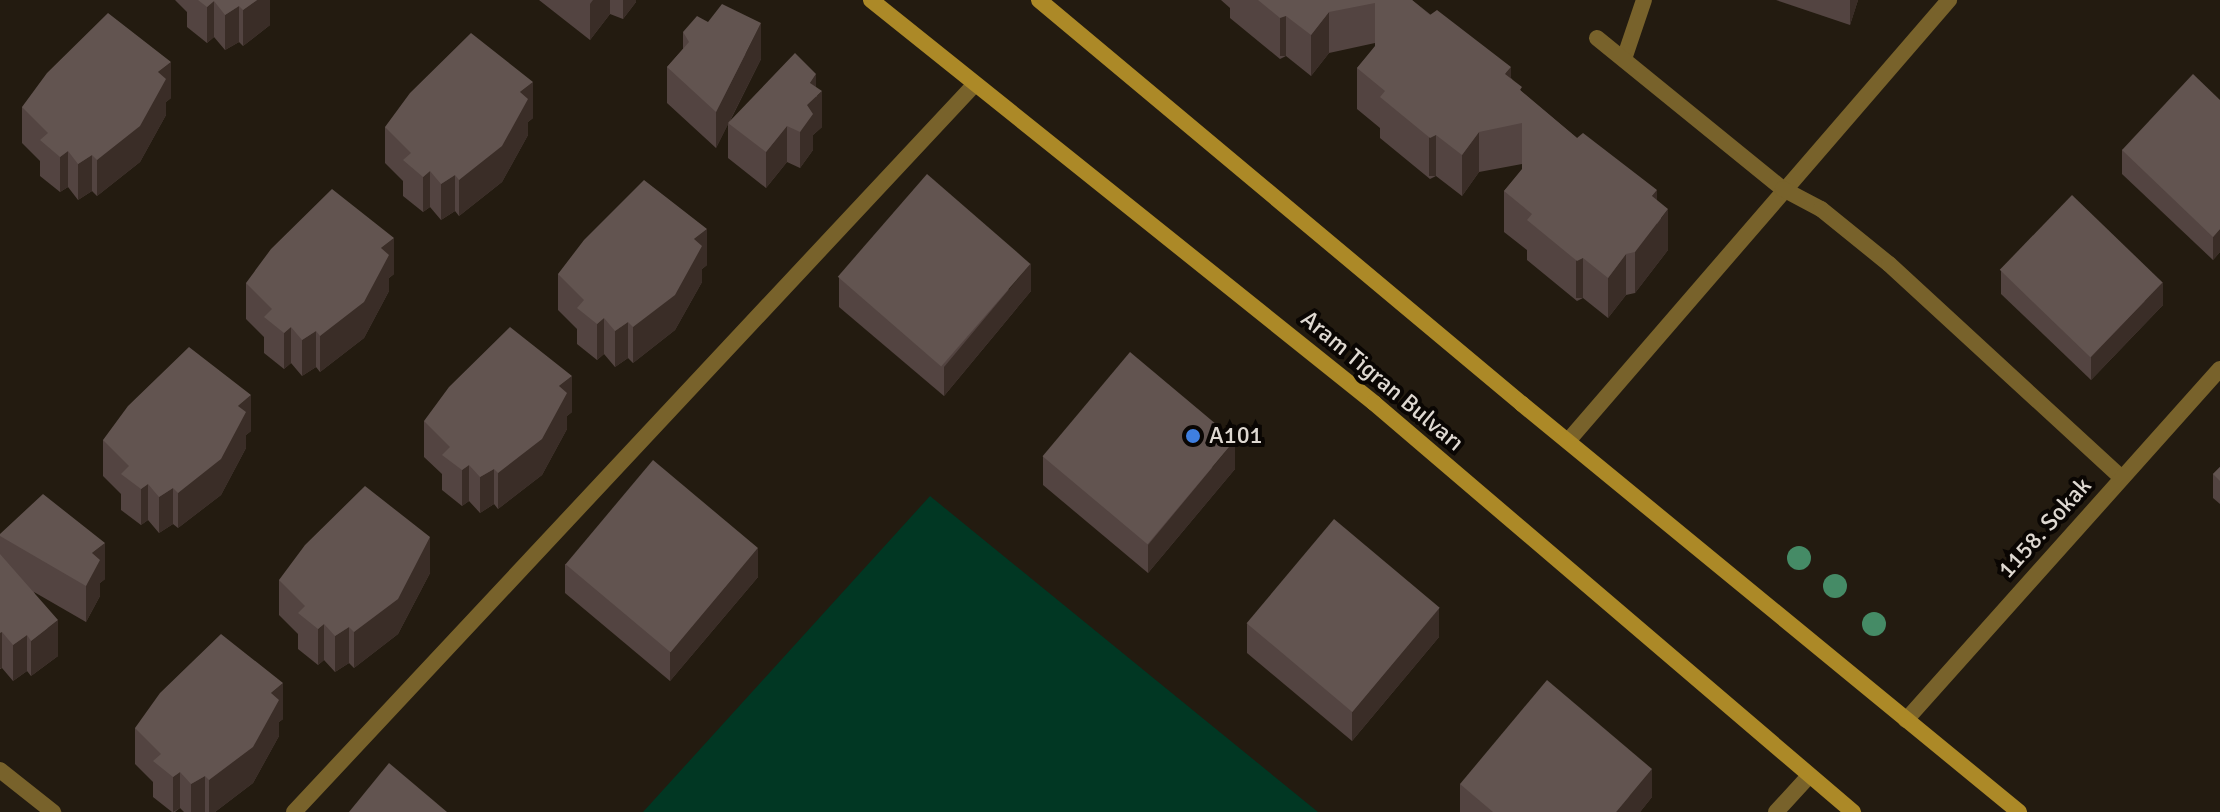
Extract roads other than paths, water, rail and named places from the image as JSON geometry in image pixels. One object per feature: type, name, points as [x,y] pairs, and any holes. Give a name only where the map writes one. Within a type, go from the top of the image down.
[{"type":"main road","name":"Aram Tigran Bulvarı","points":[[871,0],[1374,403],[1808,777],[1853,812]]},
{"type":"main road","points":[[1039,0],[2019,812]]},
{"type":"street","points":[[1624,59],[1644,0]]},
{"type":"street","points":[[1568,441],[1949,0]]},
{"type":"street","points":[[1597,38],[1783,189],[1821,209],[1889,264],[2122,478]]},
{"type":"street","points":[[294,812],[974,85]]},
{"type":"street","name":"1158. Sokak","points":[[1906,720],[2220,369]]},
{"type":"street","points":[[0,770],[42,809]]},
{"type":"street","points":[[1776,812],[1808,777]]},
{"type":"place","name":"A101","points":[[1193,436]]}]
